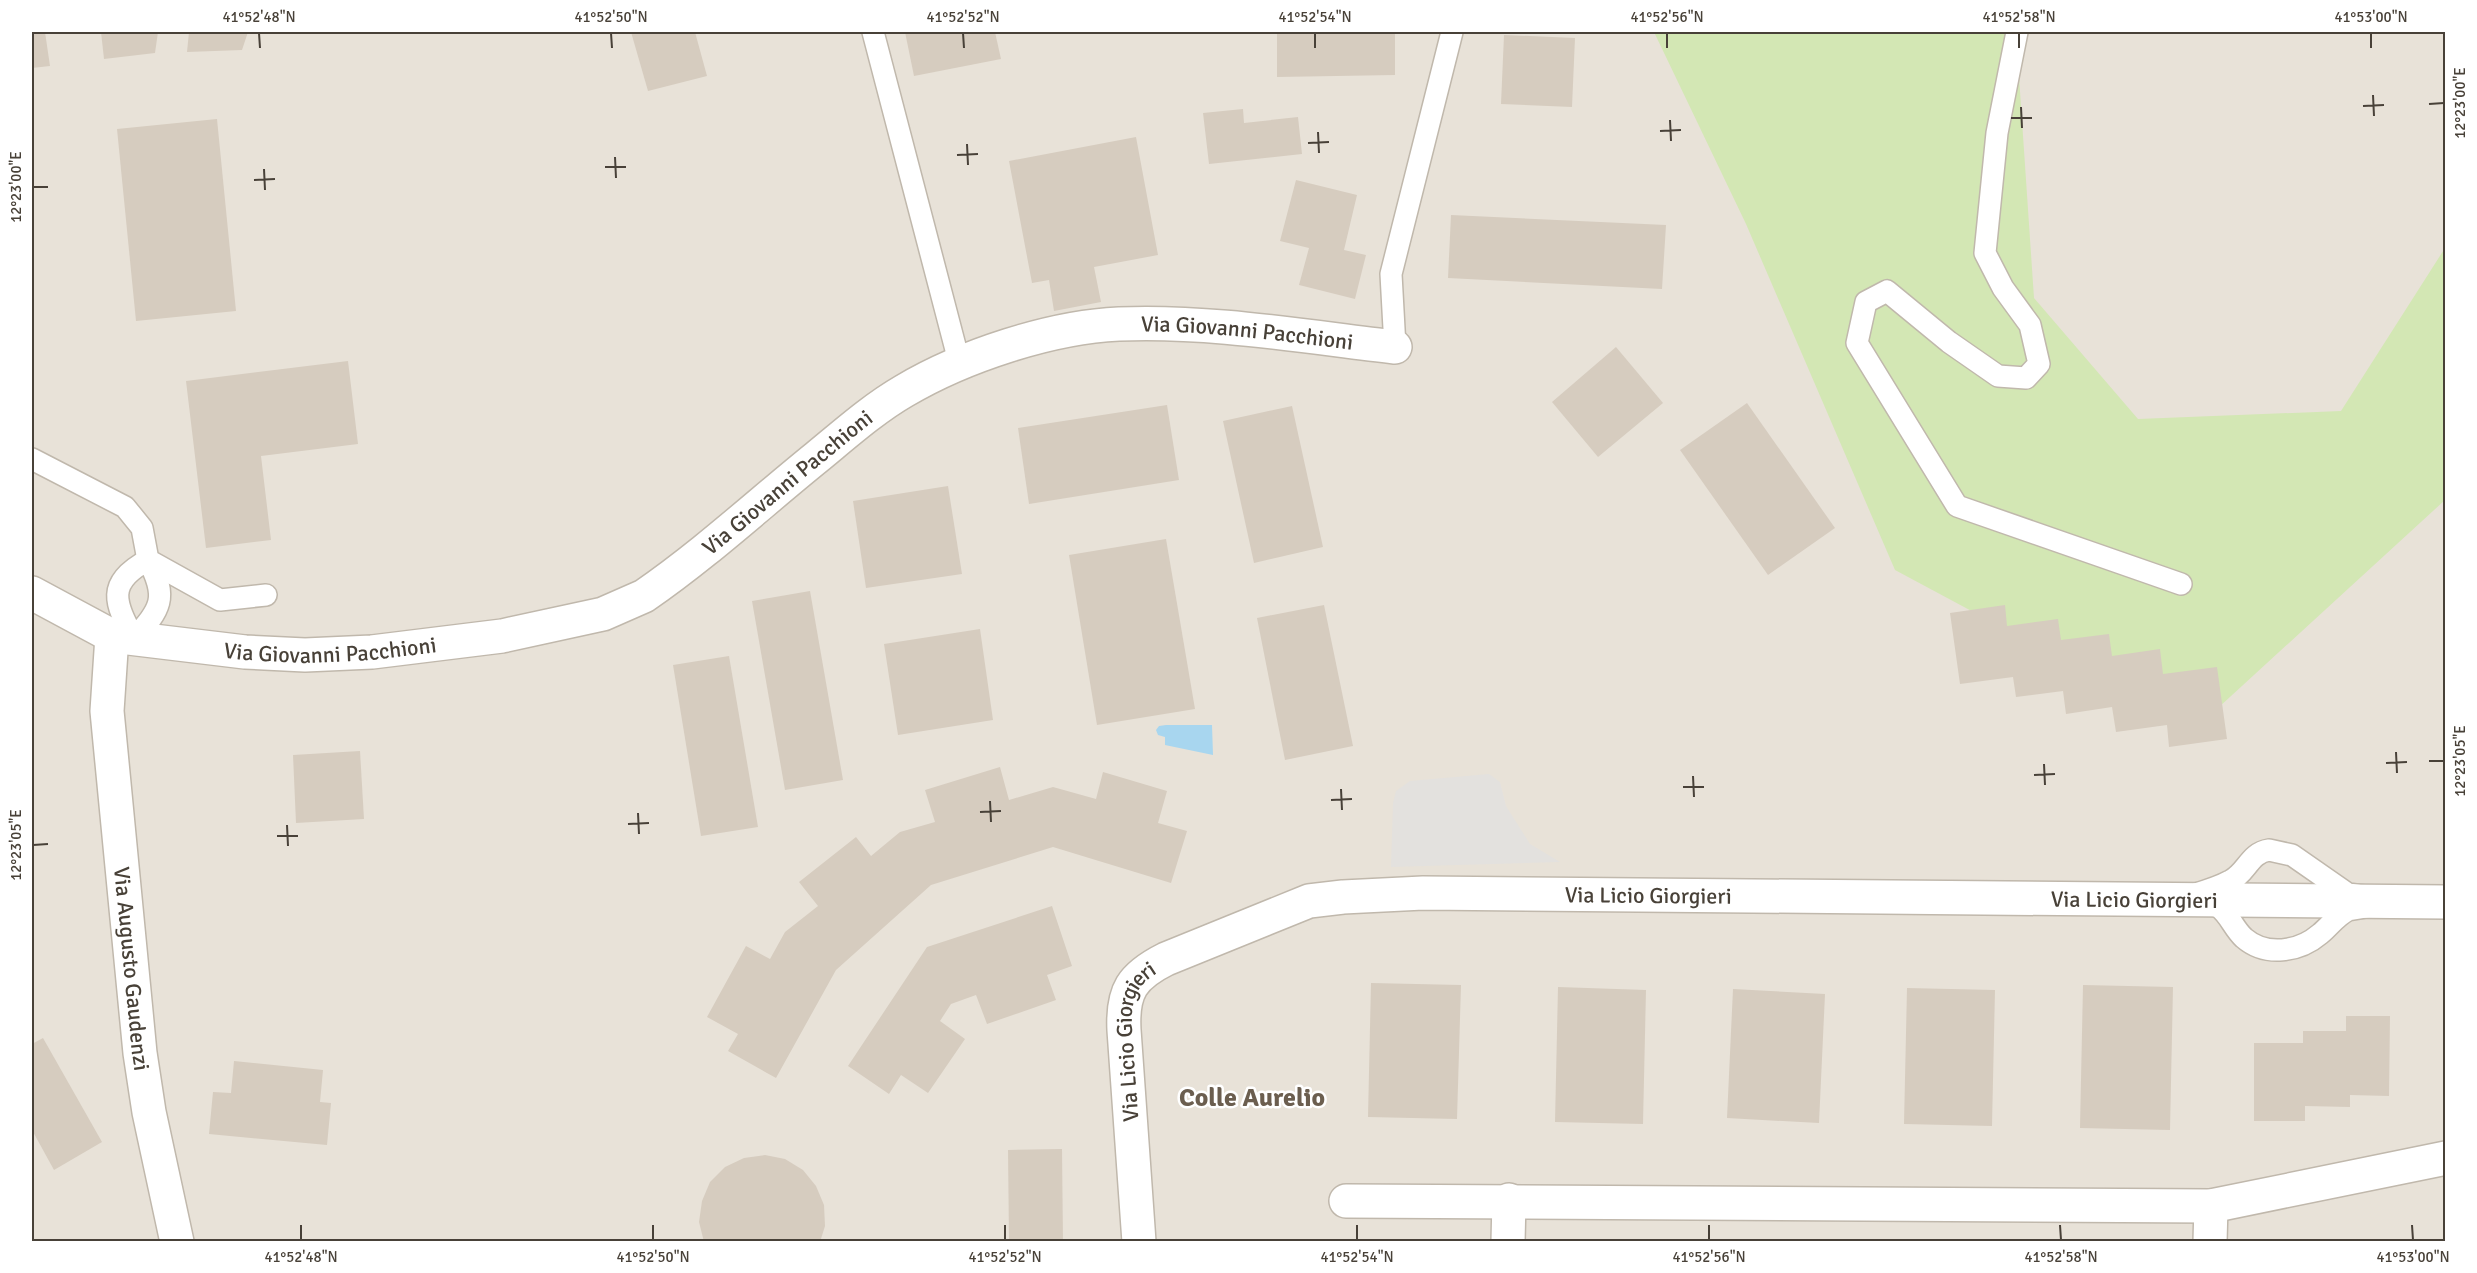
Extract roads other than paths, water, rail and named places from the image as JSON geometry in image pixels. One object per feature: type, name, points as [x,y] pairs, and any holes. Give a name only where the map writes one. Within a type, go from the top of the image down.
[{"type":"street","name":"Via Giovanni Pacchioni","points":[[123,637],[183,645],[305,655],[372,652],[502,636],[603,614],[644,596],[665,581],[857,424],[904,391],[960,364],[1057,333],[1118,324],[1174,323],[1395,347]]},
{"type":"street","points":[[32,592],[123,637]]},
{"type":"street","name":"Via Augusto Gaudenzi","points":[[123,637],[107,693],[143,1081],[177,1242]]},
{"type":"street","name":"Via Licio Giorgieri","points":[[1139,1242],[1124,1030],[1124,1005],[1130,987],[1149,968],[1166,958],[1309,902],[1343,897],[1423,893],[2445,902]]},
{"type":"street","points":[[1346,1201],[1509,1200],[2211,1206],[2445,1158]]},
{"type":"street","points":[[1508,1242],[1509,1200]]},
{"type":"street","points":[[2210,1242],[2211,1206]]},
{"type":"lane","points":[[873,32],[960,364]]},
{"type":"lane","points":[[1395,347],[1391,274],[1452,32]]},
{"type":"lane","points":[[2017,32],[1997,133],[1985,253],[2002,288],[2030,325],[2039,364],[2026,378],[1998,376],[1949,342],[1887,291],[1866,302],[1857,343],[1957,506],[2181,584]]},
{"type":"lane","points":[[32,459],[125,507],[142,528],[148,561],[159,587],[158,612],[123,637],[118,609],[119,585],[134,568],[148,561]]},
{"type":"lane","points":[[148,561],[220,600],[266,595]]},
{"type":"lane","points":[[2176,900],[2229,882],[2237,877],[2255,855],[2269,850],[2292,855],[2348,894],[2402,901]]},
{"type":"lane","points":[[2176,900],[2217,906],[2236,930],[2252,943],[2261,948],[2283,950],[2300,946],[2314,939],[2340,914],[2348,910],[2402,901]]},
{"type":"water","points":[[1212,725],[1213,755],[1165,745],[1165,737],[1158,735],[1156,730],[1159,726]]},
{"type":"district","name":"Colle Aurelio","points":[[1252,1098]]}]
